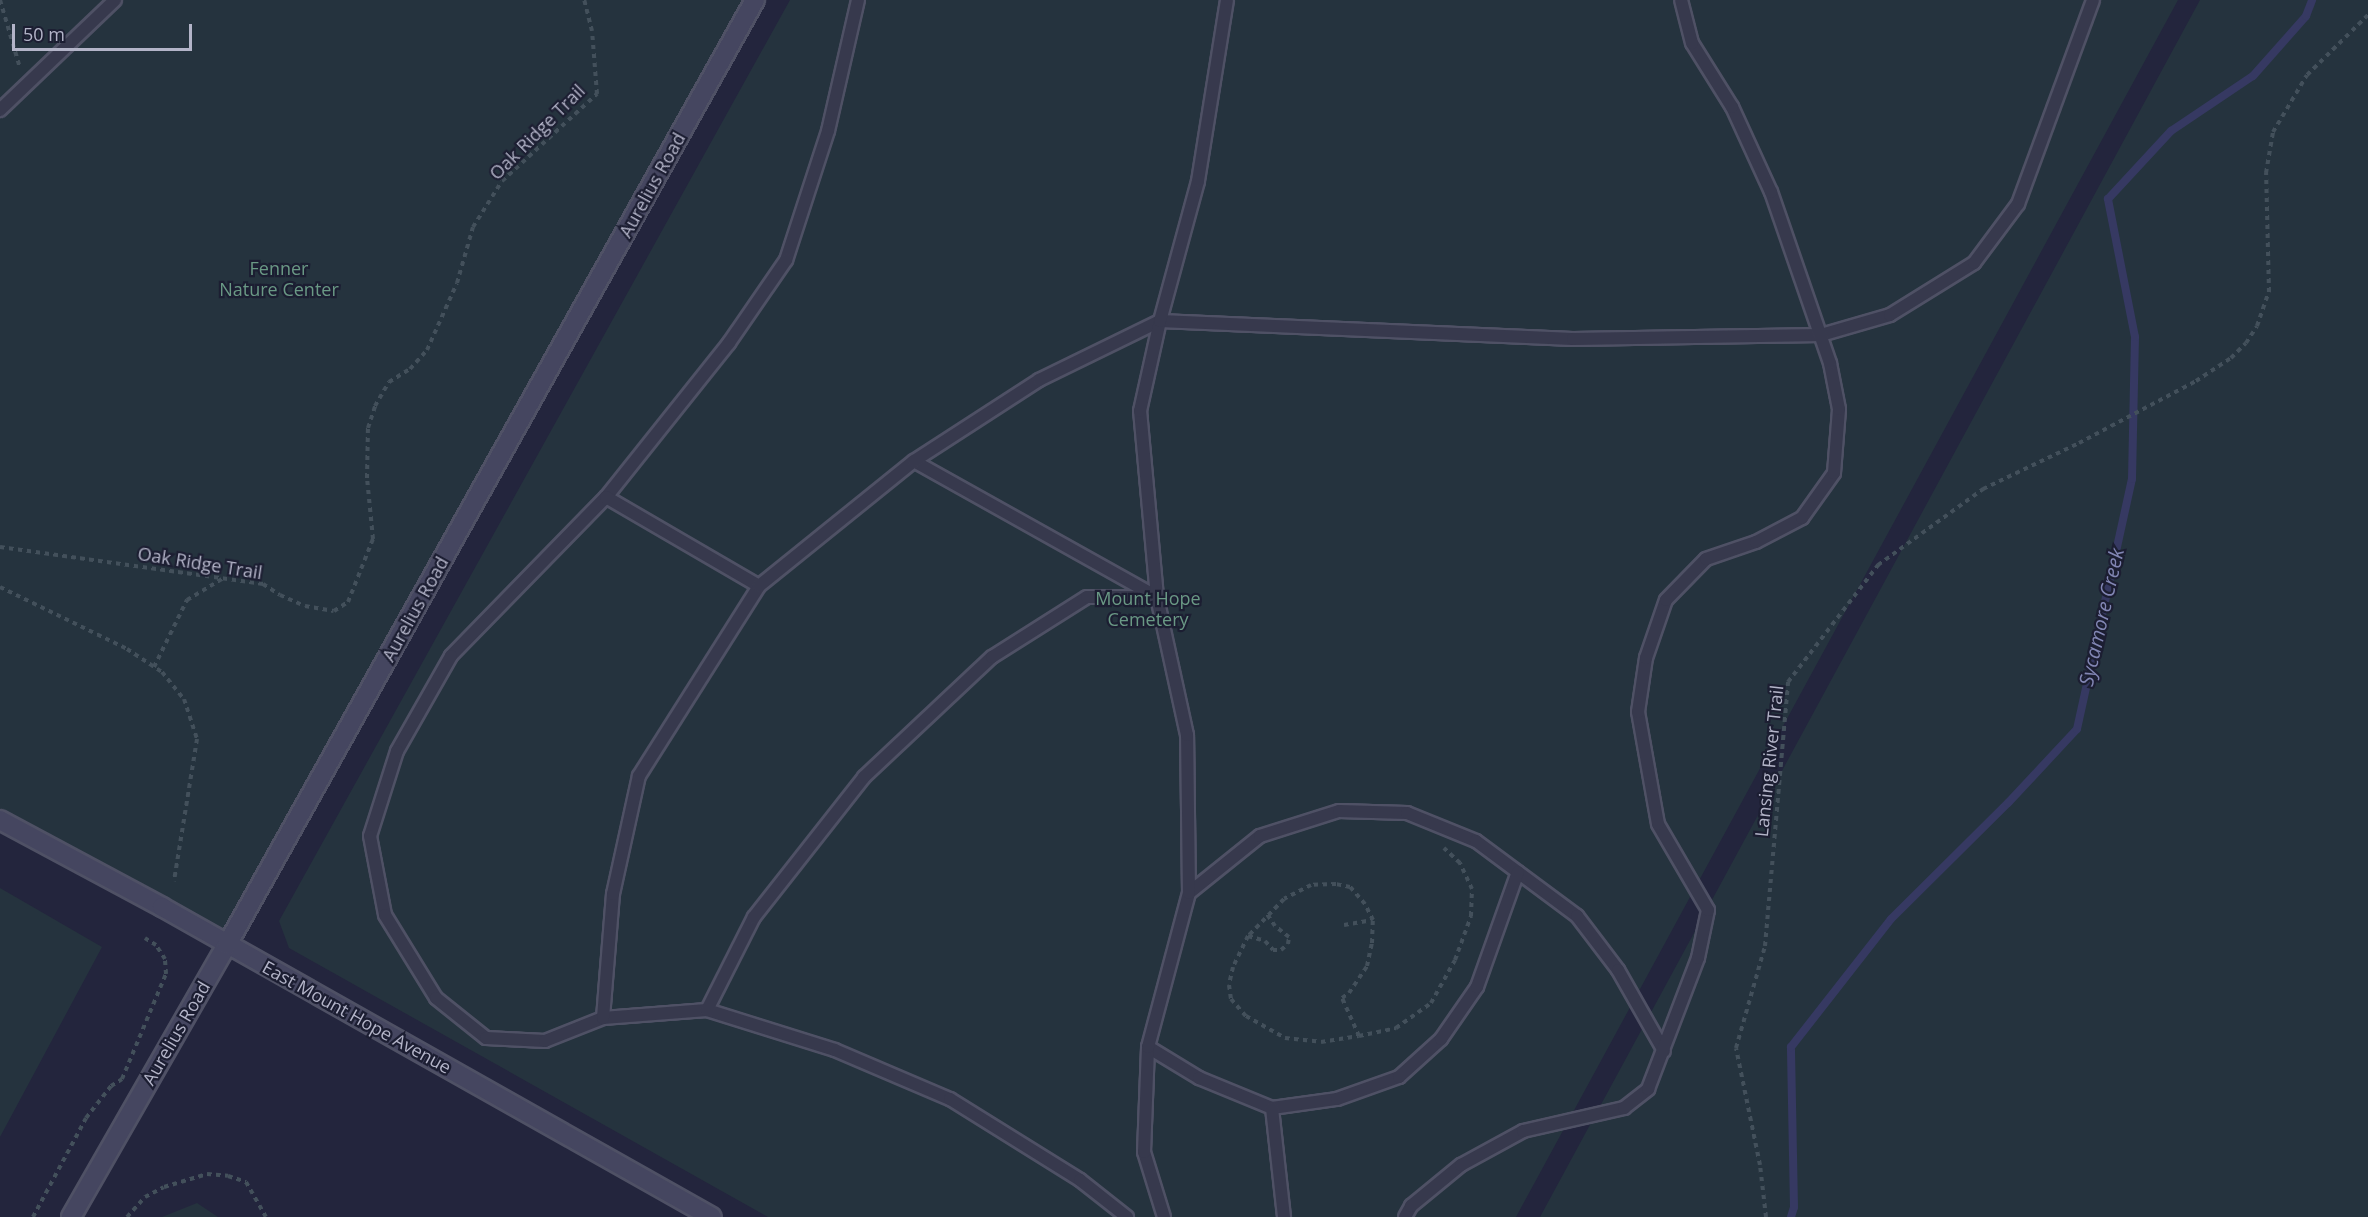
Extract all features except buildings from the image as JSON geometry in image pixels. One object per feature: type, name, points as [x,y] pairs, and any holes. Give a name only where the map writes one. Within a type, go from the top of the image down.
[{"type":"street","name":"Aurelius Road","points":[[71,1217],[227,945],[755,0]]},
{"type":"street","name":"East Mount Hope Avenue","points":[[0,820],[712,1217]]},
{"type":"lane","points":[[0,110],[115,0]]},
{"type":"lane","points":[[858,0],[828,131],[786,260],[729,344],[606,496],[451,656],[397,752],[370,836],[385,915],[436,998],[486,1038],[545,1041],[603,1018],[707,1010],[834,1050],[950,1099],[1080,1180],[1127,1217]]},
{"type":"lane","points":[[1164,1217],[1144,1152],[1148,1047],[1189,893],[1187,735],[1157,597],[1140,411],[1160,321],[1198,181],[1227,0]]},
{"type":"lane","points":[[1405,1217],[1411,1206],[1461,1165],[1523,1131],[1624,1108],[1648,1089],[1698,958],[1708,910],[1658,824],[1638,712],[1646,658],[1666,600],[1706,559],[1756,542],[1802,518],[1834,473],[1839,409],[1830,363],[1821,335],[1771,192],[1731,106],[1692,43],[1681,0]]},
{"type":"lane","points":[[603,1018],[613,894],[639,776],[759,586],[914,461],[1039,380],[1160,321],[1573,339],[1821,335],[1890,315],[1974,263],[2018,204],[2093,0]]},
{"type":"lane","points":[[914,461],[1157,597]]},
{"type":"lane","points":[[606,496],[759,586]]},
{"type":"lane","points":[[707,1010],[754,918],[864,777],[992,657],[1087,597],[1157,597]]},
{"type":"lane","points":[[1189,893],[1260,836],[1339,811],[1407,813],[1476,841],[1577,916],[1618,970],[1664,1051]]},
{"type":"lane","points":[[1148,1047],[1199,1078],[1272,1108],[1337,1099],[1399,1077],[1440,1039],[1477,987],[1518,872]]},
{"type":"lane","points":[[1272,1108],[1284,1217]]},
{"type":"path","points":[[0,0],[25,87]]},
{"type":"path","name":"Oak Ridge Trail","points":[[0,547],[263,584],[280,595],[305,606],[334,611],[348,602],[374,539],[368,428],[375,406],[389,382],[410,369],[427,350],[457,283],[473,227],[502,181],[597,94],[592,31],[584,0]]},
{"type":"path","name":"Lansing River Trail","points":[[1766,1217],[1760,1165],[1736,1048],[1765,946],[1788,682],[1878,565],[1983,489],[2079,443],[2196,381],[2232,358],[2246,343],[2258,326],[2269,292],[2266,173],[2273,132],[2307,75],[2368,15]]},
{"type":"path","points":[[154,667],[187,600],[224,578]]},
{"type":"path","points":[[0,587],[127,649],[154,667],[184,699],[196,739],[174,881]]},
{"type":"path","points":[[1359,1036],[1342,998],[1349,993],[1367,966],[1372,943],[1372,920],[1365,904],[1350,887],[1336,884],[1311,885],[1284,899],[1248,936],[1233,967],[1229,985],[1231,999],[1246,1016],[1285,1038],[1321,1042],[1359,1036],[1396,1028],[1431,1004],[1455,960],[1471,916],[1472,889],[1460,863],[1437,842]]},
{"type":"path","points":[[1248,936],[1265,941],[1273,950],[1281,950],[1288,944],[1289,938],[1282,929],[1275,926],[1267,914]]},
{"type":"path","points":[[1344,925],[1372,920]]},
{"type":"path","points":[[33,1217],[86,1118],[111,1086],[122,1079],[166,974],[165,959],[156,945],[145,938]]},
{"type":"path","points":[[127,1217],[145,1197],[164,1187],[207,1174],[228,1176],[246,1182],[266,1217]]},
{"type":"green space","name":"Fenner Nature Center","points":[[0,0],[755,0],[227,945],[0,818]]},
{"type":"green space","name":"Mount Hope Cemetery","points":[[790,0],[2178,0],[1516,1217],[768,1217],[289,948],[279,921]]},
{"type":"green space","points":[[2200,0],[2368,0],[2368,1217],[1540,1217]]},
{"type":"green space","points":[[0,888],[102,947],[0,1137]]},
{"type":"green space","points":[[197,1203],[218,1217],[162,1217]]},
{"type":"waterway","name":"Sycamore Creek","points":[[1791,1217],[1794,1207],[1791,1047],[1891,919],[2008,803],[2077,729],[2132,479],[2135,337],[2108,199],[2171,131],[2253,76],[2306,16],[2312,0]]}]
